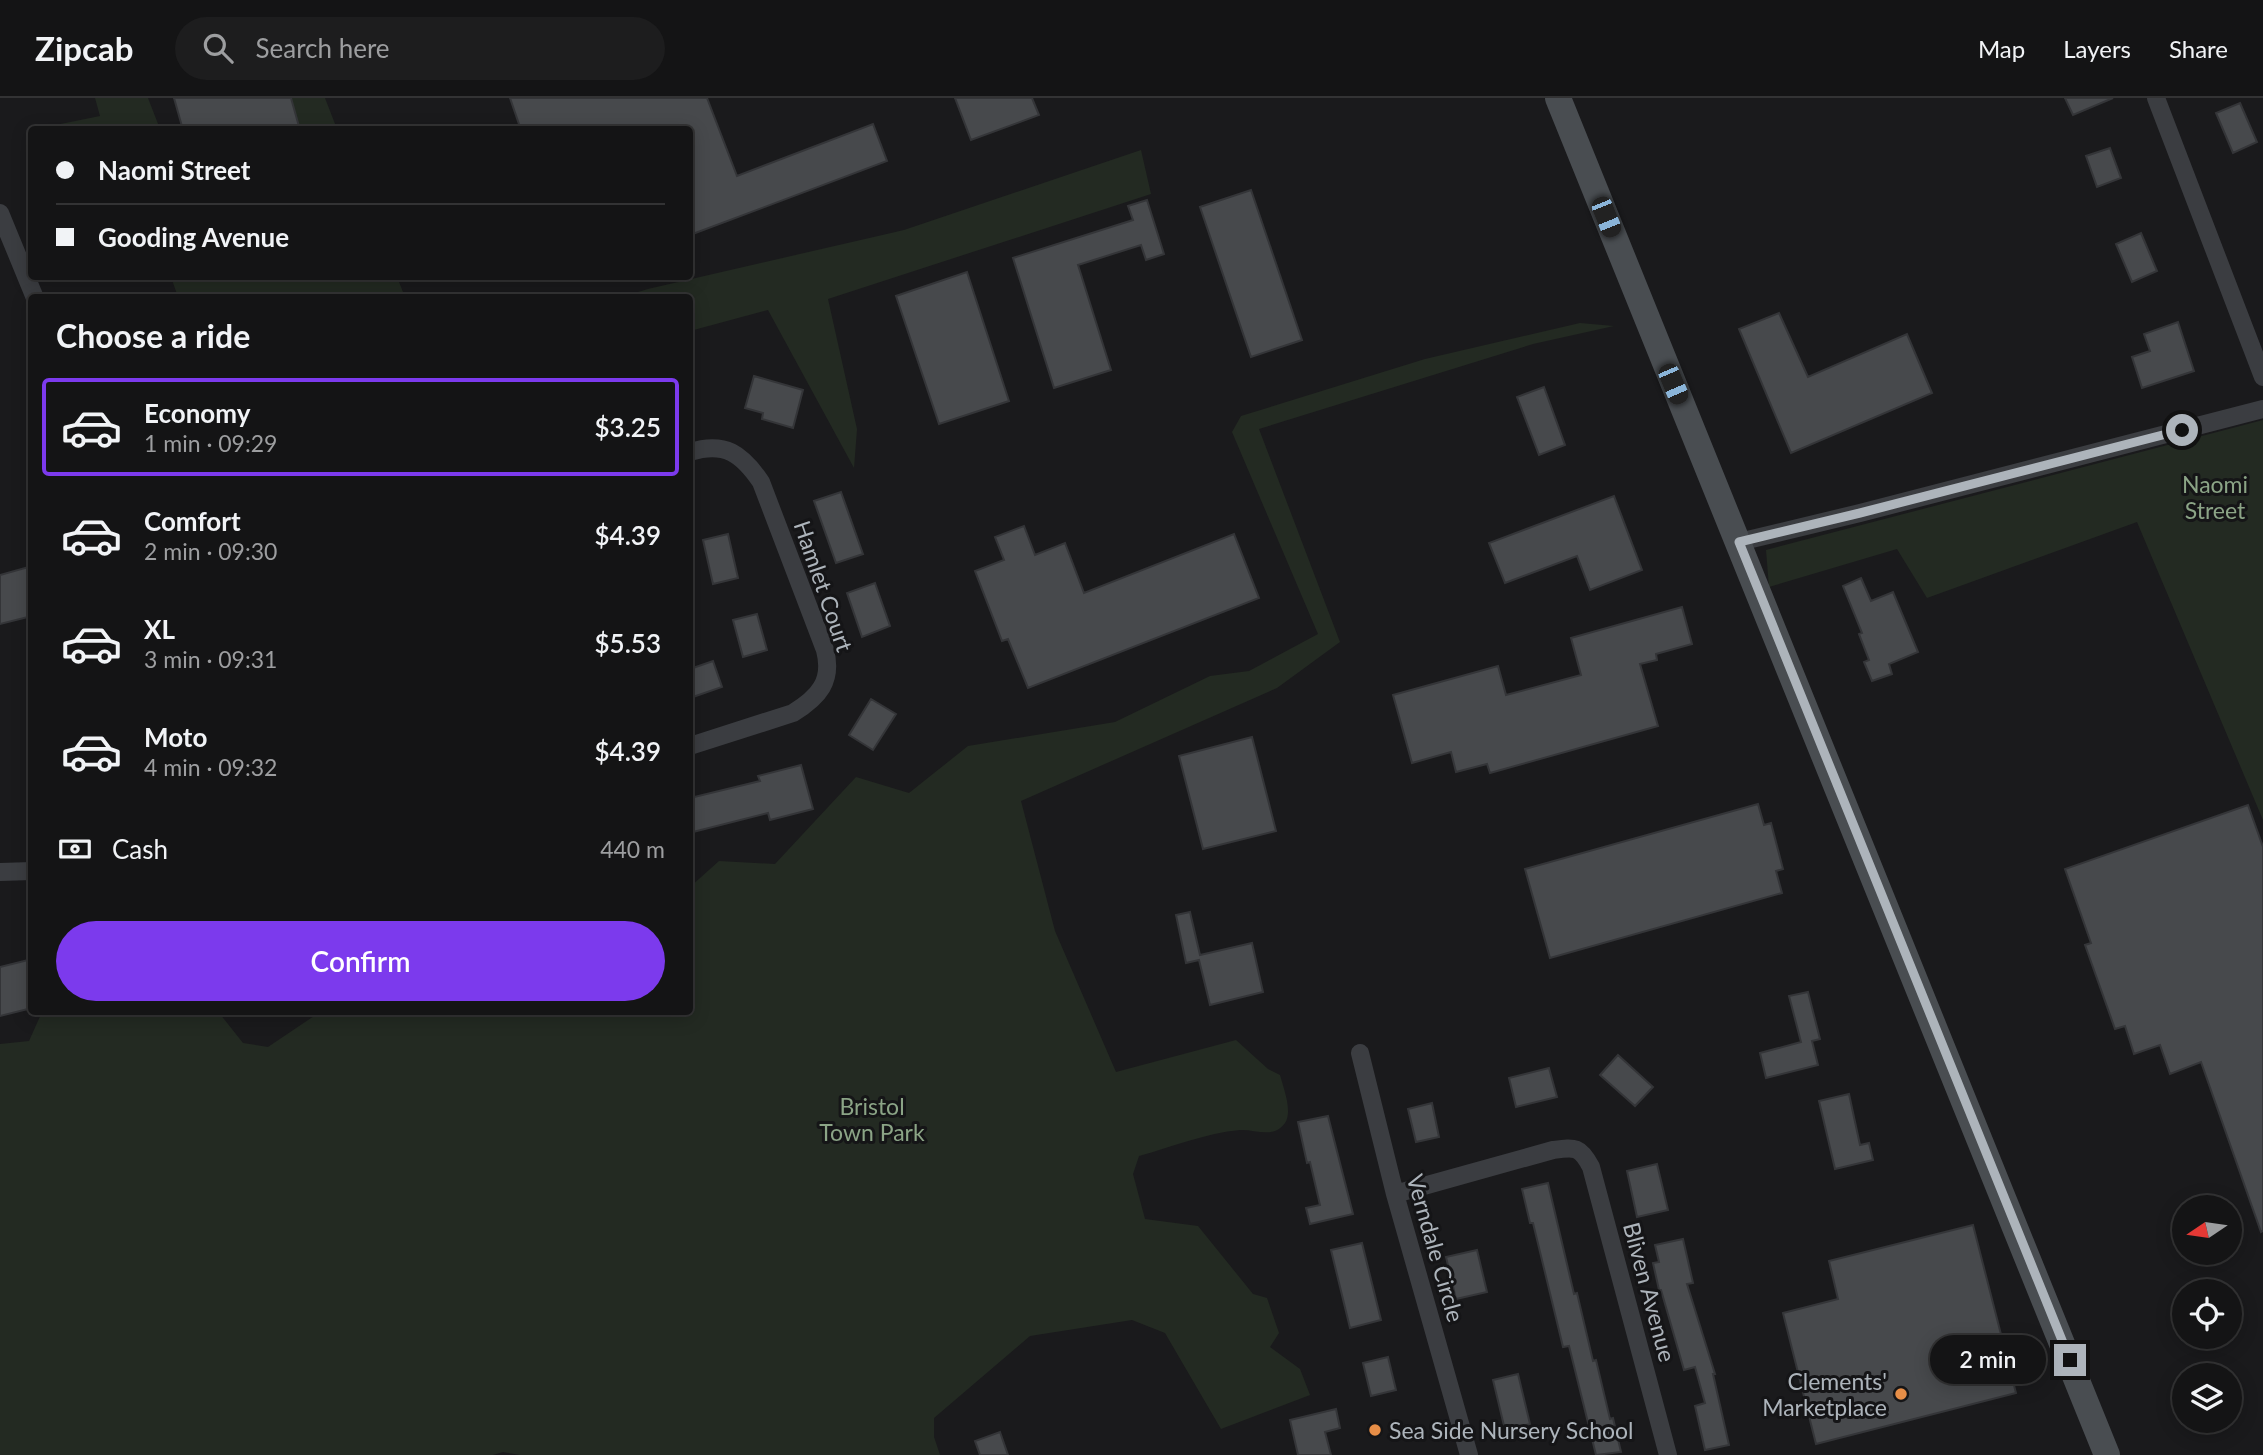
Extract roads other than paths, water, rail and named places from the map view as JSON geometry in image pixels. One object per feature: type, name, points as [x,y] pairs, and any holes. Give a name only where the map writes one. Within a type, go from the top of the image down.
[{"type":"main road","points":[[1559,98],[2107,1455]]},
{"type":"street","points":[[2156,98],[2263,377]]},
{"type":"street","points":[[0,213],[33,294]]},
{"type":"street","points":[[1739,542],[2263,409]]},
{"type":"street","name":"Hamlet Court","points":[[693,452],[730,450],[748,464],[761,482],[829,665],[821,691],[793,713],[693,745]]},
{"type":"street","points":[[0,872],[28,871]]},
{"type":"street","name":"Verndale Circle","points":[[1360,1053],[1395,1194],[1469,1455]]},
{"type":"street","name":"Bliven Avenue","points":[[1395,1194],[1553,1150],[1575,1147],[1580,1150],[1591,1167],[1668,1455]]},
{"type":"place","name":"Clements' Marketplace","points":[[1901,1394]]},
{"type":"place","name":"Sea Side Nursery School","points":[[1375,1430]]},
{"type":"park label","name":"Naomi Street","points":[[2215,497]]},
{"type":"park label","name":"Bristol Town Park","points":[[872,1119]]}]
